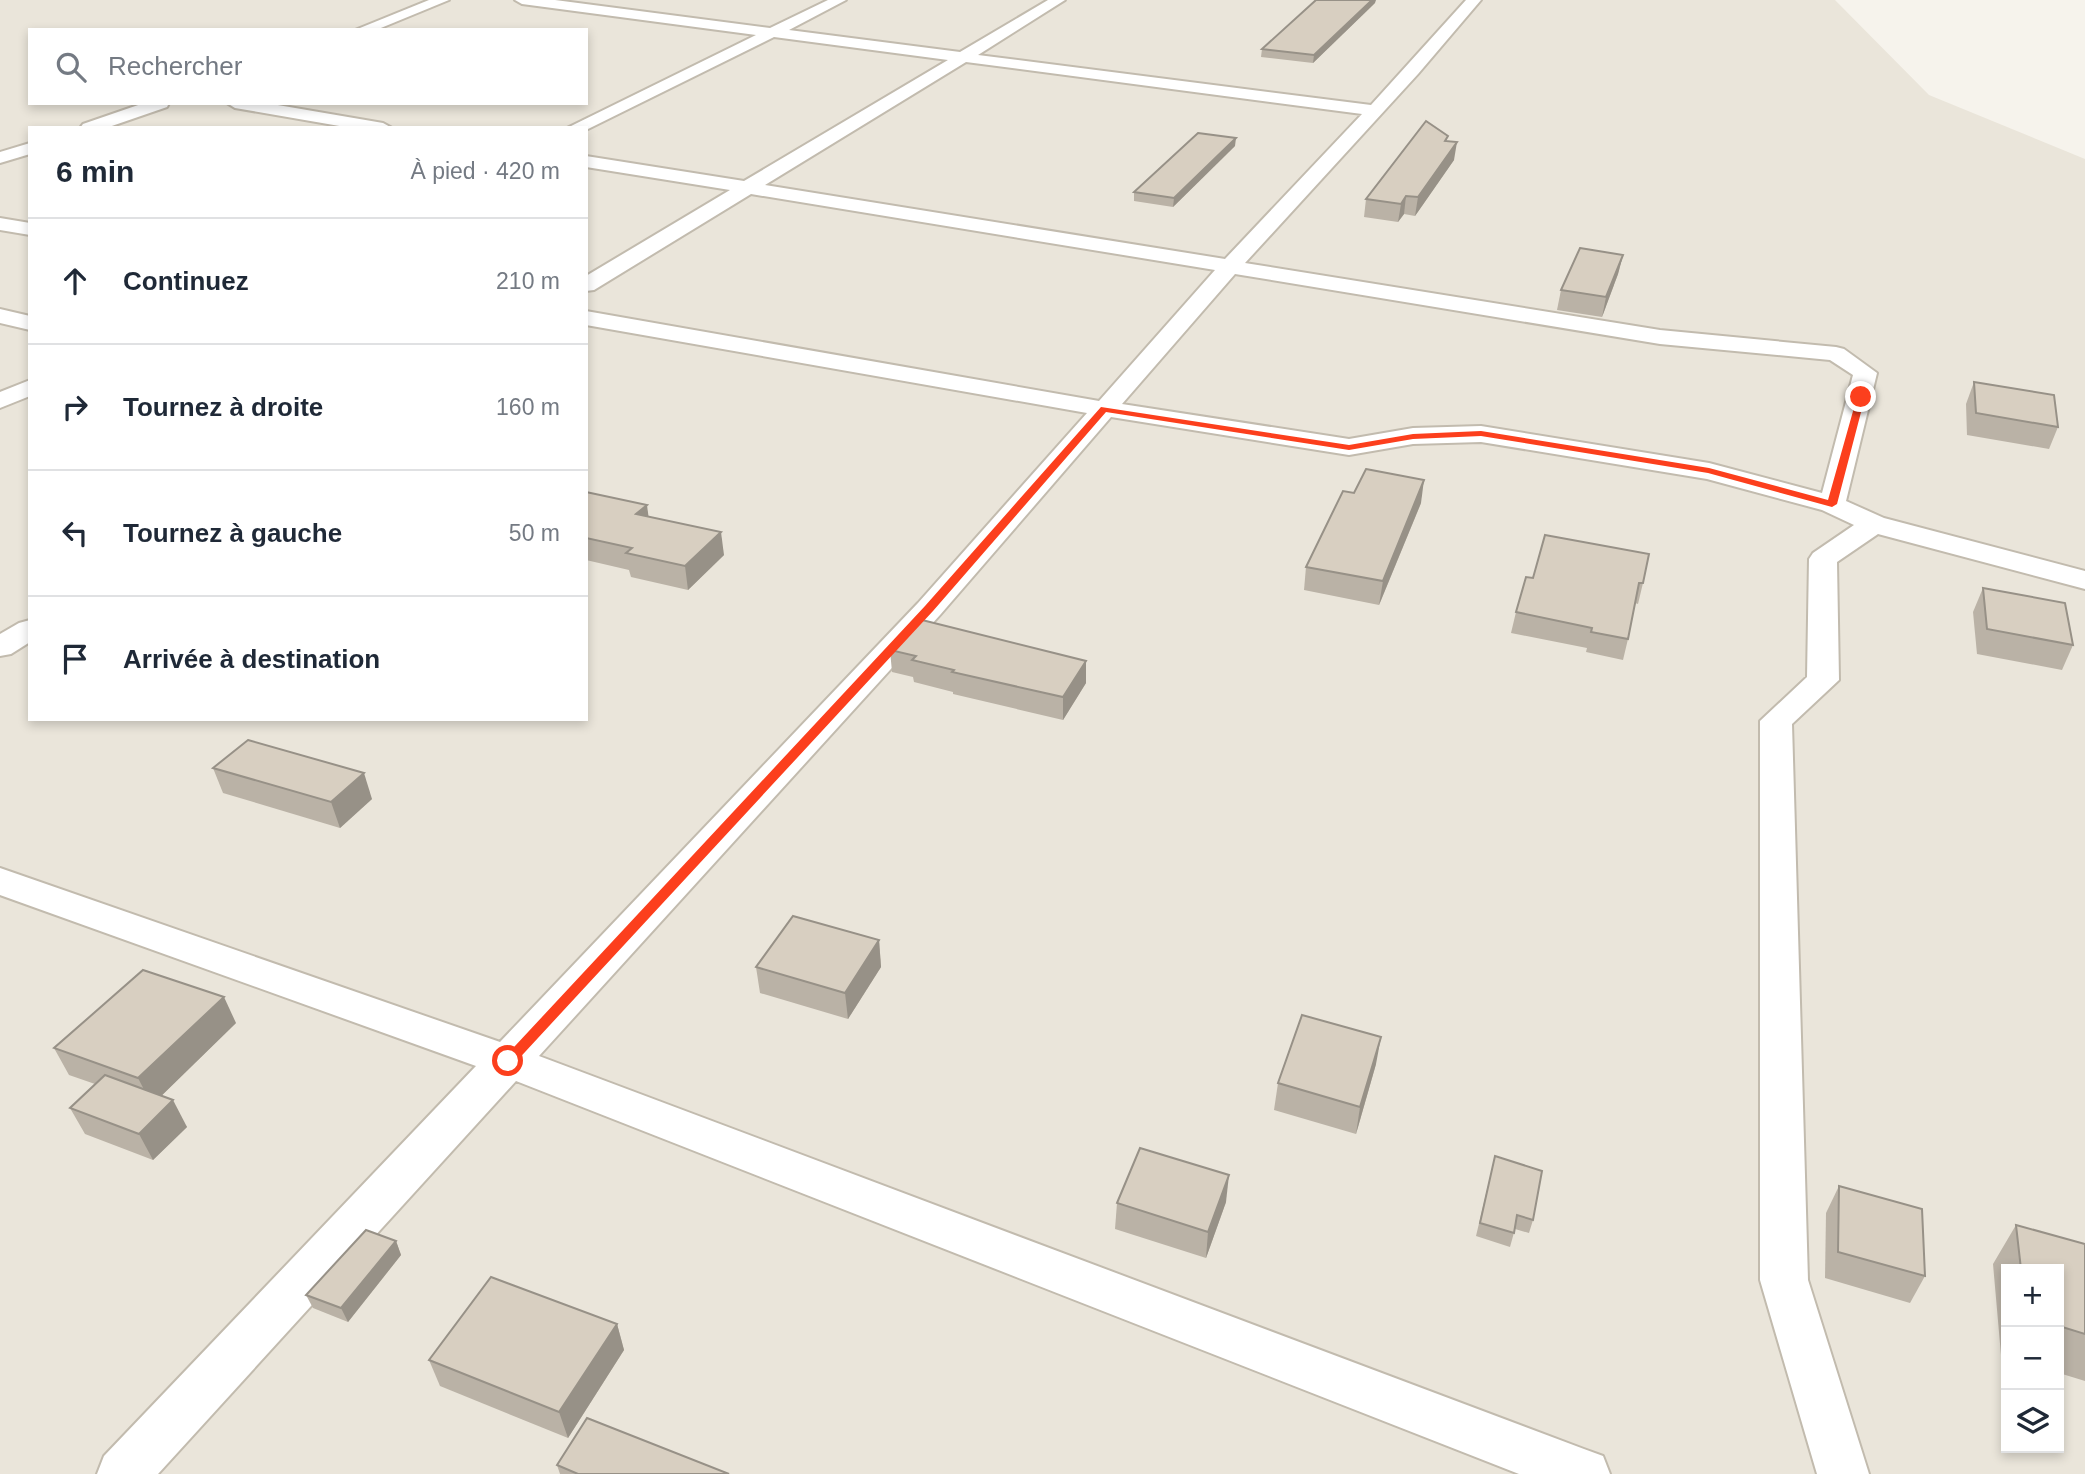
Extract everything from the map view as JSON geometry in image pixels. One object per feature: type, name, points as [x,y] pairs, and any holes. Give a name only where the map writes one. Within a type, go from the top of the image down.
[{"type":"street","points":[[367,28],[442,0]]},
{"type":"street","points":[[522,0],[1375,111]]},
{"type":"street","points":[[611,12],[639,0]]},
{"type":"street","points":[[580,126],[839,0]]},
{"type":"street","points":[[588,284],[1058,0]]},
{"type":"street","points":[[123,1474],[929,608],[1231,265],[1474,0]]},
{"type":"street","points":[[95,126],[155,105]]},
{"type":"street","points":[[247,105],[371,126]]},
{"type":"street","points":[[0,158],[28,149]]},
{"type":"street","points":[[588,162],[1660,337],[1836,354],[1865,373],[1832,504]]},
{"type":"street","points":[[0,224],[28,229]]},
{"type":"street","points":[[0,316],[28,323]]},
{"type":"street","points":[[588,318],[1104,409],[1349,447],[1413,436],[1481,434],[1709,471],[1832,504],[1874,524],[2085,580]]},
{"type":"street","points":[[0,401],[28,388]]},
{"type":"street","points":[[1843,1474],[1784,1280],[1776,721],[1823,680],[1823,559],[1874,524]]},
{"type":"street","points":[[0,647],[28,630]]},
{"type":"street","points":[[0,881],[508,1061],[1584,1474]]},
{"type":"shaded area","points":[[0,0],[1835,0],[1929,95],[2085,159],[2085,1474],[0,1474]]},
{"type":"building","points":[[1316,0],[1372,0],[1314,55],[1262,49]]},
{"type":"building","points":[[1426,121],[1448,136],[1445,141],[1457,142],[1418,197],[1406,196],[1401,204],[1366,199]]},
{"type":"building","points":[[1198,133],[1236,138],[1174,198],[1134,192]]},
{"type":"building","points":[[1580,248],[1623,255],[1606,297],[1561,290]]},
{"type":"building","points":[[1974,382],[2054,395],[2058,427],[1976,413]]},
{"type":"building","points":[[1366,469],[1424,480],[1383,581],[1306,567],[1343,491],[1354,493]]},
{"type":"building","points":[[588,492],[647,505],[636,514],[721,532],[685,566],[626,553],[632,548],[588,538]]},
{"type":"building","points":[[1545,535],[1649,554],[1643,583],[1639,583],[1628,639],[1591,632],[1592,628],[1516,612],[1526,577],[1533,578]]},
{"type":"building","points":[[1983,588],[2065,603],[2073,645],[1987,629]]},
{"type":"building","points":[[918,619],[1086,661],[1063,697],[952,672],[954,670],[912,660],[916,656],[890,650]]},
{"type":"building","points":[[248,740],[364,773],[331,802],[213,768]]},
{"type":"building","points":[[793,916],[879,940],[845,993],[756,967]]},
{"type":"building","points":[[143,970],[224,997],[138,1078],[54,1048]]},
{"type":"building","points":[[1302,1015],[1381,1037],[1360,1107],[1278,1083]]},
{"type":"building","points":[[105,1075],[173,1100],[139,1134],[70,1108]]},
{"type":"building","points":[[1140,1148],[1229,1175],[1208,1232],[1117,1203]]},
{"type":"building","points":[[1495,1156],[1542,1171],[1533,1220],[1517,1215],[1514,1233],[1480,1223]]},
{"type":"building","points":[[1839,1186],[1922,1209],[1925,1276],[1838,1252]]},
{"type":"building","points":[[2016,1225],[2085,1244],[2085,1334],[2064,1328],[2064,1264],[2020,1264]]},
{"type":"building","points":[[366,1230],[396,1241],[341,1308],[306,1295]]},
{"type":"building","points":[[491,1277],[617,1324],[559,1412],[429,1360]]},
{"type":"building","points":[[587,1418],[729,1474],[578,1474],[557,1465]]},
{"type":"route","points":[[508,1061],[929,608],[1104,409],[1349,447],[1413,436],[1481,434],[1709,471],[1832,504],[1861,397]]}]
